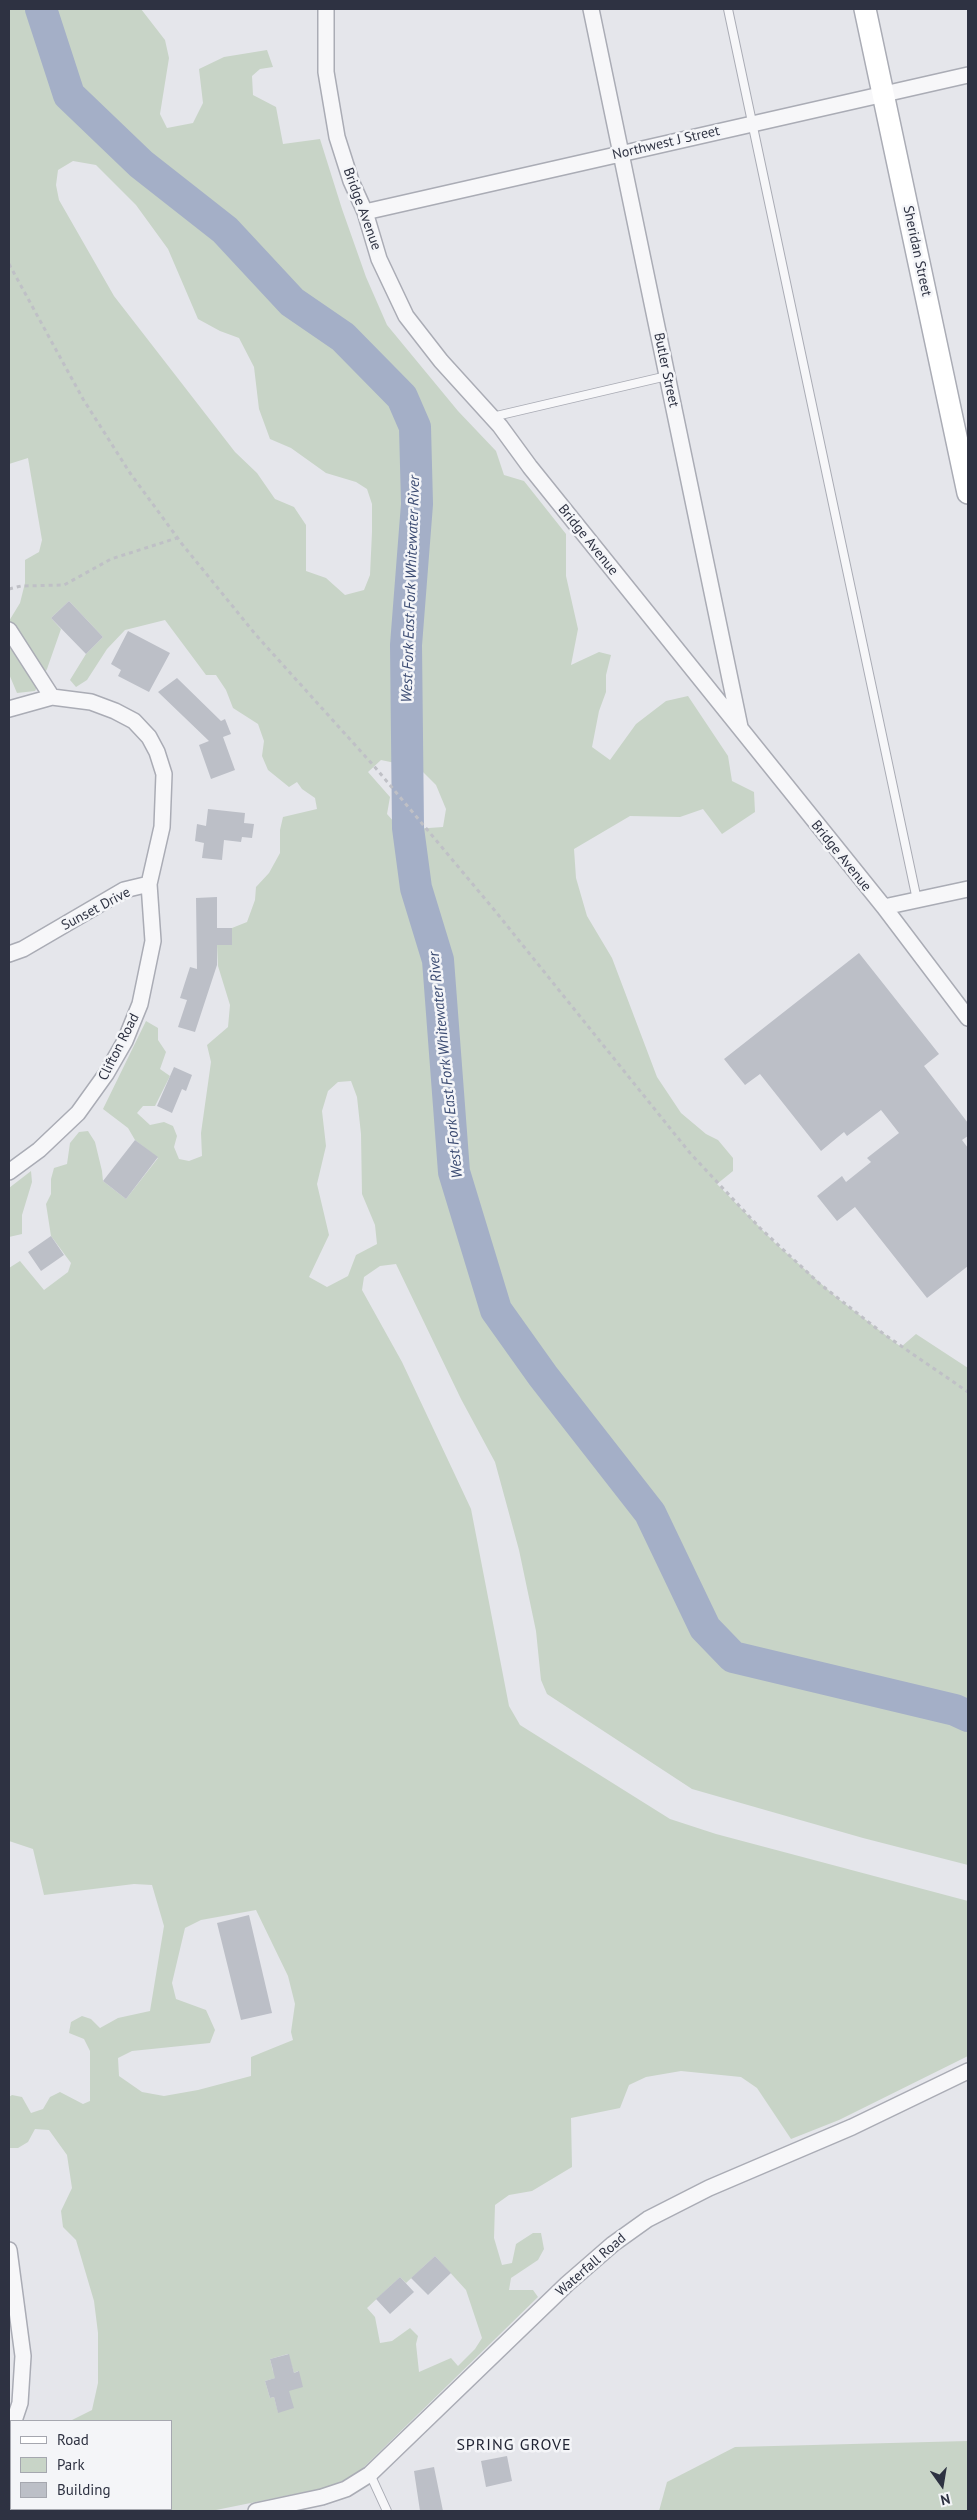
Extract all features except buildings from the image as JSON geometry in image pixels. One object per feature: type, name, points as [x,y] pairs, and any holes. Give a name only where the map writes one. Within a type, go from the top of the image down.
[{"type":"street","name":"Bridge Avenue","points":[[326,9],[325,38],[329,101],[345,163],[365,212],[379,259],[406,316],[441,361],[492,417],[884,908],[968,1018]]},
{"type":"street","name":"Butler Street","points":[[591,9],[741,731]]},
{"type":"street","name":"Sheridan Street","points":[[865,9],[968,494]]},
{"type":"street","name":"Northwest J Street","points":[[365,212],[968,75]]},
{"type":"street","points":[[9,630],[52,697]]},
{"type":"street","points":[[9,709],[52,697],[91,702],[134,721],[149,737],[157,752],[164,774],[162,827],[149,884]]},
{"type":"street","name":"Sunset Drive","points":[[9,954],[23,950],[124,890],[149,884]]},
{"type":"street","name":"Clifton Road","points":[[9,1172],[39,1150],[78,1113],[106,1074],[124,1041],[140,1004],[153,941],[149,884]]},
{"type":"street","points":[[884,908],[968,889]]},
{"type":"street","name":"Waterfall Road","points":[[256,2511],[322,2497],[346,2489],[370,2474],[567,2284],[613,2244],[648,2219],[709,2188],[852,2127],[968,2071]]},
{"type":"street","points":[[9,2250],[23,2356],[20,2403],[14,2420]]},
{"type":"lane","points":[[728,9],[917,900]]},
{"type":"lane","points":[[492,417],[667,376]]},
{"type":"lane","points":[[370,2474],[387,2511]]},
{"type":"path","points":[[9,264],[39,323],[88,407],[130,473],[177,538],[256,635],[374,766],[496,912],[686,1148],[745,1214],[800,1266],[852,1310],[912,1355],[968,1392]]},
{"type":"path","points":[[9,589],[21,586],[64,585],[111,558],[177,538]]},
{"type":"green space","points":[[9,9],[141,9],[165,40],[169,58],[160,114],[167,128],[193,123],[203,103],[199,69],[224,57],[267,50],[273,67],[260,69],[252,76],[253,95],[276,107],[283,144],[320,139],[366,277],[387,325],[458,411],[496,451],[504,475],[524,481],[566,534],[566,576],[578,629],[571,665],[599,652],[611,655],[606,675],[606,692],[599,711],[592,747],[610,760],[636,724],[666,701],[688,696],[728,756],[732,781],[754,792],[755,812],[722,834],[703,809],[680,817],[630,816],[574,849],[576,878],[587,916],[612,958],[657,1077],[681,1113],[706,1134],[718,1140],[733,1158],[733,1171],[717,1184],[775,1243],[836,1297],[901,1347],[916,1334],[968,1368],[968,1865],[863,1838],[692,1789],[547,1694],[541,1680],[536,1631],[519,1550],[495,1462],[461,1399],[396,1264],[380,1266],[364,1277],[362,1290],[402,1362],[471,1509],[509,1706],[520,1725],[670,1819],[716,1834],[968,1901],[968,2056],[839,2120],[791,2139],[757,2088],[741,2077],[681,2071],[646,2077],[629,2085],[620,2108],[571,2118],[572,2167],[532,2191],[509,2195],[495,2205],[494,2238],[502,2265],[512,2263],[516,2244],[533,2233],[541,2233],[544,2249],[538,2260],[511,2278],[509,2290],[533,2290],[538,2297],[362,2469],[347,2479],[325,2488],[211,2511],[12,2511],[172,2510],[172,2420],[72,2420],[92,2410],[98,2383],[98,2333],[94,2301],[76,2240],[63,2227],[61,2211],[72,2188],[67,2155],[49,2130],[35,2129],[28,2142],[18,2148],[9,2148],[9,2097],[12,2095],[22,2097],[31,2113],[43,2109],[50,2097],[60,2092],[83,2104],[90,2101],[90,2051],[84,2039],[69,2033],[71,2022],[82,2016],[91,2019],[100,2028],[118,2018],[150,2011],[164,1926],[152,1885],[134,1884],[44,1895],[33,1849],[9,1841],[9,1268],[20,1261],[44,1290],[68,1272],[71,1263],[51,1236],[46,1204],[51,1194],[51,1179],[54,1168],[67,1164],[70,1143],[79,1132],[88,1131],[95,1142],[103,1181],[126,1199],[158,1158],[135,1140],[128,1128],[103,1109],[146,1021],[158,1028],[158,1040],[166,1052],[160,1069],[170,1076],[155,1106],[143,1106],[137,1113],[150,1125],[164,1122],[173,1126],[177,1136],[174,1147],[179,1159],[189,1161],[202,1156],[201,1133],[211,1062],[207,1045],[228,1027],[230,1005],[218,966],[217,945],[232,945],[232,928],[247,922],[255,900],[256,887],[269,873],[280,853],[280,830],[283,817],[317,809],[315,798],[302,789],[297,782],[289,787],[268,770],[262,756],[264,741],[258,724],[233,708],[226,690],[216,675],[206,675],[165,620],[125,630],[107,649],[87,680],[76,687],[70,680],[86,654],[103,637],[69,601],[51,618],[61,629],[47,669],[35,691],[17,693],[9,674],[9,621],[20,603],[25,583],[25,560],[39,552],[42,540],[28,458],[9,464]],"holes":[[[73,161],[96,165],[136,205],[168,249],[198,319],[220,331],[239,338],[254,367],[259,409],[270,439],[291,448],[326,473],[356,482],[367,489],[372,504],[372,532],[370,575],[364,590],[345,595],[326,578],[306,571],[306,525],[294,507],[275,499],[257,473],[235,452],[114,296],[59,200],[56,185],[58,170]],[[381,760],[419,768],[436,785],[446,809],[443,827],[401,830],[387,814],[390,797],[368,772]],[[351,1081],[357,1097],[361,1134],[362,1194],[375,1225],[377,1244],[356,1255],[348,1276],[327,1287],[309,1277],[329,1235],[317,1184],[326,1146],[322,1111],[328,1091],[338,1082]],[[256,1910],[288,1976],[295,2004],[291,2032],[293,2040],[251,2057],[251,2076],[198,2090],[164,2096],[142,2092],[119,2076],[118,2058],[132,2051],[210,2043],[215,2030],[206,2010],[176,1999],[172,1983],[185,1928],[201,1920]],[[435,2256],[466,2290],[482,2338],[475,2349],[458,2366],[451,2358],[419,2372],[416,2344],[418,2336],[410,2328],[392,2341],[380,2343],[375,2317],[367,2308],[400,2277],[406,2283]],[[288,2354],[294,2373],[298,2371],[278,2412],[274,2397],[270,2398],[265,2381],[282,2376],[273,2371],[270,2359]]]},
{"type":"green space","points":[[31,1171],[32,1182],[22,1215],[22,1234],[9,1237],[9,1188]]},
{"type":"green space","points":[[968,2441],[968,2511],[659,2511],[667,2482],[735,2447]]},
{"type":"waterway","name":"West Fork East Fork Whitewater River","points":[[41,9],[69,95],[141,164],[225,230],[292,302],[343,337],[402,397],[415,427],[417,504],[406,645],[408,828],[416,888],[438,960],[454,1172],[496,1310],[543,1376],[650,1513],[705,1628],[733,1657],[955,1710],[968,1716]]},
{"type":"district","name":"SPRING GROVE","points":[[514,2445]]}]
